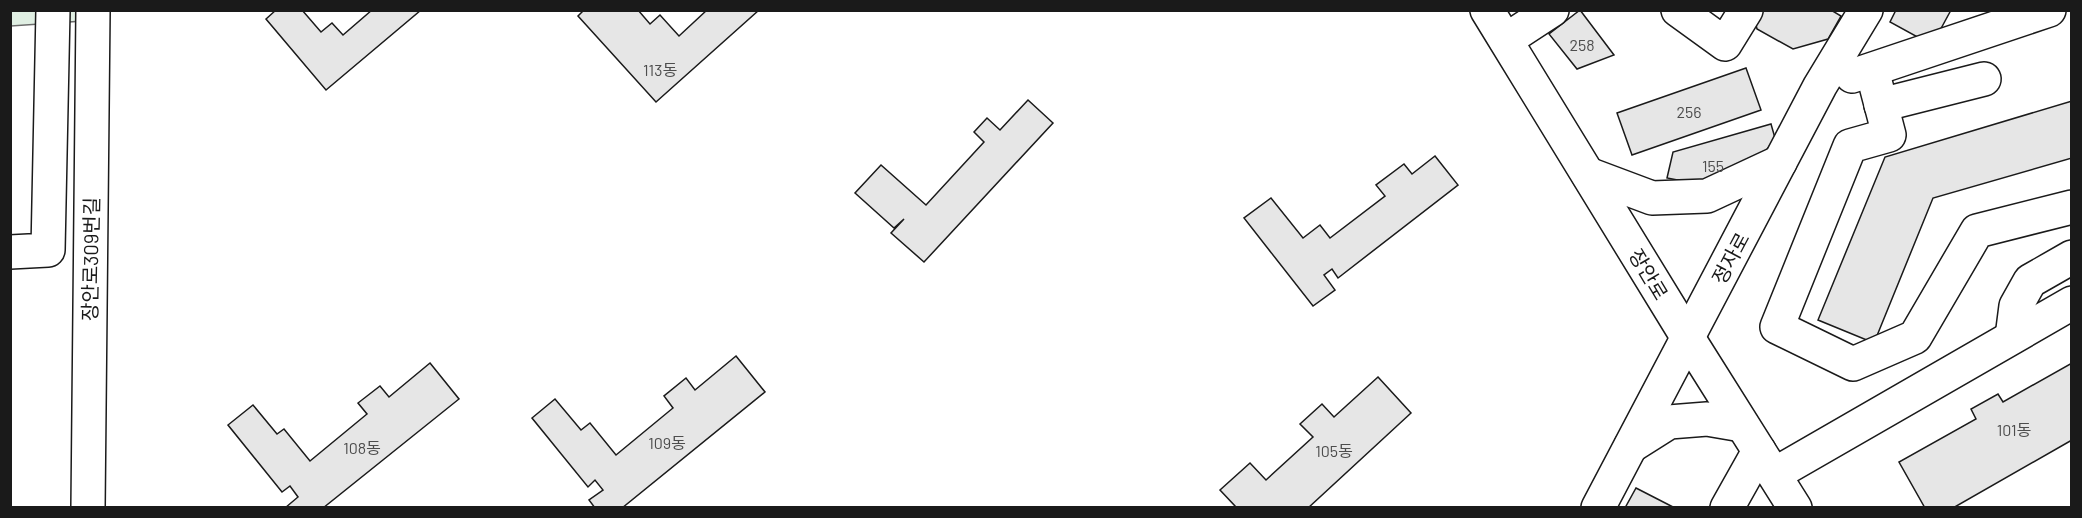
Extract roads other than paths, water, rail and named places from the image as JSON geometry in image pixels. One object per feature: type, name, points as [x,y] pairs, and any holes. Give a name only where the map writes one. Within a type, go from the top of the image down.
[{"type":"street","points":[[10,252],[48,250],[53,10]]},
{"type":"street","name":"장안로309번길","points":[[88,507],[93,10]]},
{"type":"street","name":"장안로","points":[[1487,10],[1688,338],[1795,507]]},
{"type":"street","points":[[1506,40],[1552,10]]},
{"type":"street","points":[[1678,10],[1725,44],[1746,10]]},
{"type":"street","name":"정자로","points":[[1598,507],[1820,87],[1866,10]]},
{"type":"street","points":[[1820,87],[2049,10]]},
{"type":"street","points":[[1872,70],[1889,135],[1850,146],[1777,327],[1853,364],[1915,337],[1977,231],[2072,207]]},
{"type":"street","points":[[1881,105],[1984,79]]},
{"type":"street","points":[[1588,174],[1652,198],[1707,196],[1780,162]]},
{"type":"street","points":[[2012,337],[2016,306],[2030,281],[2072,257]]},
{"type":"street","points":[[1726,507],[1759,450],[2012,337],[2072,303]]},
{"type":"street","points":[[1630,447],[1669,422],[1707,419],[1759,450]]}]
